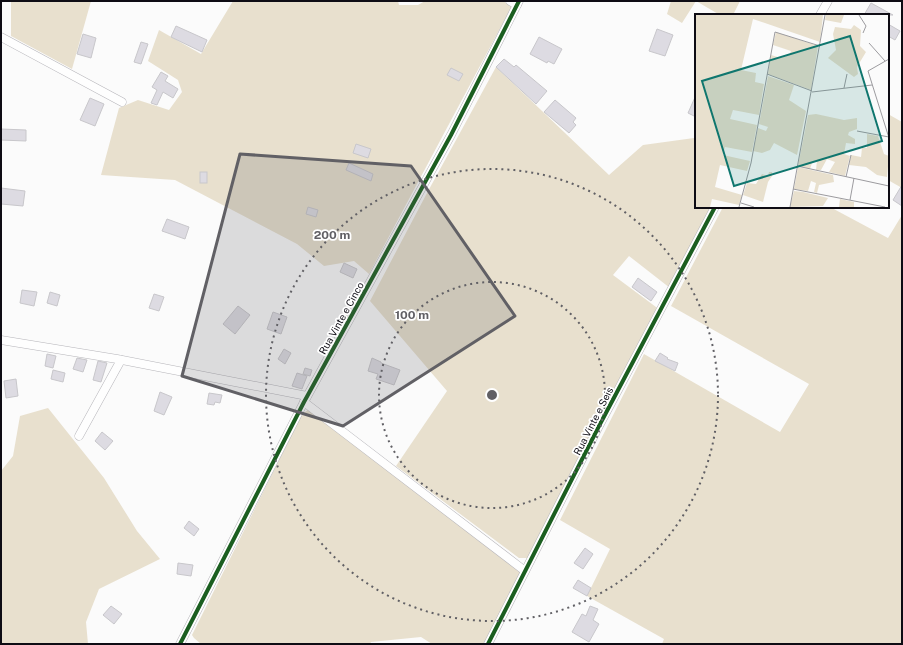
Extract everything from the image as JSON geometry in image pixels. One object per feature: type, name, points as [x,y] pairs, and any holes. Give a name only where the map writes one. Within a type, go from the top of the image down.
[{"type":"street","points":[[821,14],[828,1]]},
{"type":"street","name":"Rua Vinte e Cinco","points":[[184,642],[306,399],[451,135],[515,2]]},
{"type":"street","points":[[1,37],[122,102]]},
{"type":"street","name":"Rua Vinte e Seis","points":[[488,644],[599,426],[714,208]]},
{"type":"street","points":[[1,340],[121,360],[306,399],[525,571]]},
{"type":"street","points":[[79,436],[121,360]]},
{"type":"highlighted area","points":[[240,154],[411,166],[515,316],[343,426],[182,376]]},
{"type":"shaded area","points":[[11,1],[91,1],[72,69],[11,36]]},
{"type":"shaded area","points":[[233,1],[398,1],[399,5],[418,5],[425,1],[503,1],[512,6],[369,274],[354,261],[324,266],[297,244],[175,180],[101,175],[119,108],[138,100],[169,110],[182,92],[178,80],[148,61],[159,30],[201,54]]},
{"type":"shaded area","points":[[671,1],[696,1],[682,23],[667,14]]},
{"type":"shaded area","points":[[696,1],[740,1],[734,14],[718,14]]},
{"type":"shaded area","points":[[496,67],[609,175],[643,145],[695,139],[695,208],[712,208],[670,288],[629,256],[613,275],[660,310],[528,558],[519,558],[396,466],[447,391],[370,301]]},
{"type":"shaded area","points":[[889,115],[902,122],[902,188],[889,181]]},
{"type":"shaded area","points":[[722,208],[832,208],[888,238],[902,215],[902,644],[662,644],[664,639],[587,596],[610,549],[560,520],[644,354],[780,432],[809,384],[671,306]]},
{"type":"shaded area","points":[[48,408],[104,478],[137,531],[160,559],[99,589],[86,622],[88,644],[1,644],[1,471],[13,456],[20,416]]},
{"type":"shaded area","points":[[308,410],[523,570],[486,644],[432,644],[421,637],[371,642],[370,644],[201,644],[194,638],[192,635],[302,414]]},
{"type":"building","points":[[871,3],[893,15],[889,14],[865,14]]},
{"type":"building","points":[[889,25],[900,31],[895,40],[889,37]]},
{"type":"building","points":[[176,26],[207,40],[202,52],[171,37]]},
{"type":"building","points":[[657,29],[673,35],[665,56],[649,51]]},
{"type":"building","points":[[83,34],[96,38],[91,58],[77,54]]},
{"type":"building","points":[[539,37],[562,49],[554,64],[548,61],[547,63],[530,54]]},
{"type":"building","points":[[141,42],[148,44],[141,64],[134,62]]},
{"type":"building","points":[[504,59],[514,67],[516,65],[547,91],[536,104],[496,67]]},
{"type":"building","points":[[451,68],[463,74],[459,81],[447,75]]},
{"type":"building","points":[[161,72],[168,76],[165,81],[178,89],[173,98],[163,92],[157,105],[151,103],[157,90],[152,87]]},
{"type":"building","points":[[695,97],[694,116],[688,113]]},
{"type":"building","points":[[90,98],[104,104],[95,126],[80,120]]},
{"type":"building","points":[[555,100],[576,118],[573,122],[576,125],[569,133],[544,112]]},
{"type":"building","points":[[1,129],[26,130],[26,141],[1,140]]},
{"type":"building","points":[[356,144],[371,149],[368,158],[353,153]]},
{"type":"building","points":[[349,163],[373,174],[371,181],[346,170]]},
{"type":"building","points":[[200,172],[207,172],[207,183],[200,183]]},
{"type":"building","points":[[902,185],[902,206],[893,200]]},
{"type":"building","points":[[1,188],[25,191],[23,206],[1,204]]},
{"type":"building","points":[[308,207],[318,210],[316,217],[306,214]]},
{"type":"building","points":[[167,219],[189,227],[185,239],[162,231]]},
{"type":"building","points":[[344,263],[357,269],[353,278],[340,272]]},
{"type":"building","points":[[638,278],[657,292],[651,301],[632,287]]},
{"type":"building","points":[[22,290],[37,292],[34,306],[20,303]]},
{"type":"building","points":[[50,292],[60,295],[57,306],[47,303]]},
{"type":"building","points":[[154,294],[164,297],[159,311],[149,308]]},
{"type":"building","points":[[238,306],[250,315],[235,334],[223,324]]},
{"type":"building","points":[[273,312],[287,317],[281,334],[267,329]]},
{"type":"building","points":[[284,349],[291,353],[285,364],[278,359]]},
{"type":"building","points":[[660,353],[668,358],[667,359],[678,363],[675,371],[655,361]]},
{"type":"building","points":[[47,354],[56,356],[53,368],[45,366]]},
{"type":"building","points":[[77,358],[87,360],[83,372],[73,369]]},
{"type":"building","points":[[372,358],[400,370],[394,385],[376,379],[378,374],[368,371]]},
{"type":"building","points":[[98,361],[107,363],[101,382],[93,380]]},
{"type":"building","points":[[305,368],[312,370],[310,376],[303,374]]},
{"type":"building","points":[[53,370],[65,373],[63,382],[51,379]]},
{"type":"building","points":[[297,373],[307,376],[302,389],[292,386]]},
{"type":"building","points":[[16,379],[18,396],[6,398],[4,381]]},
{"type":"building","points":[[160,392],[172,397],[164,415],[154,411]]},
{"type":"building","points":[[209,393],[222,395],[220,403],[215,402],[214,405],[207,404]]},
{"type":"building","points":[[102,432],[113,441],[105,450],[95,441]]},
{"type":"building","points":[[189,521],[199,529],[194,536],[184,528]]},
{"type":"building","points":[[585,548],[593,554],[583,569],[574,563]]},
{"type":"building","points":[[178,563],[193,565],[191,576],[177,574]]},
{"type":"building","points":[[578,580],[591,588],[587,596],[573,588]]},
{"type":"building","points":[[111,606],[122,614],[114,624],[103,615]]},
{"type":"building","points":[[590,606],[598,609],[593,620],[599,624],[589,642],[572,632],[582,614],[586,616]]},
{"type":"cycle path","points":[[180,644],[304,402],[451,135],[519,1]]},
{"type":"cycle path","points":[[488,644],[599,426],[714,208]]}]
